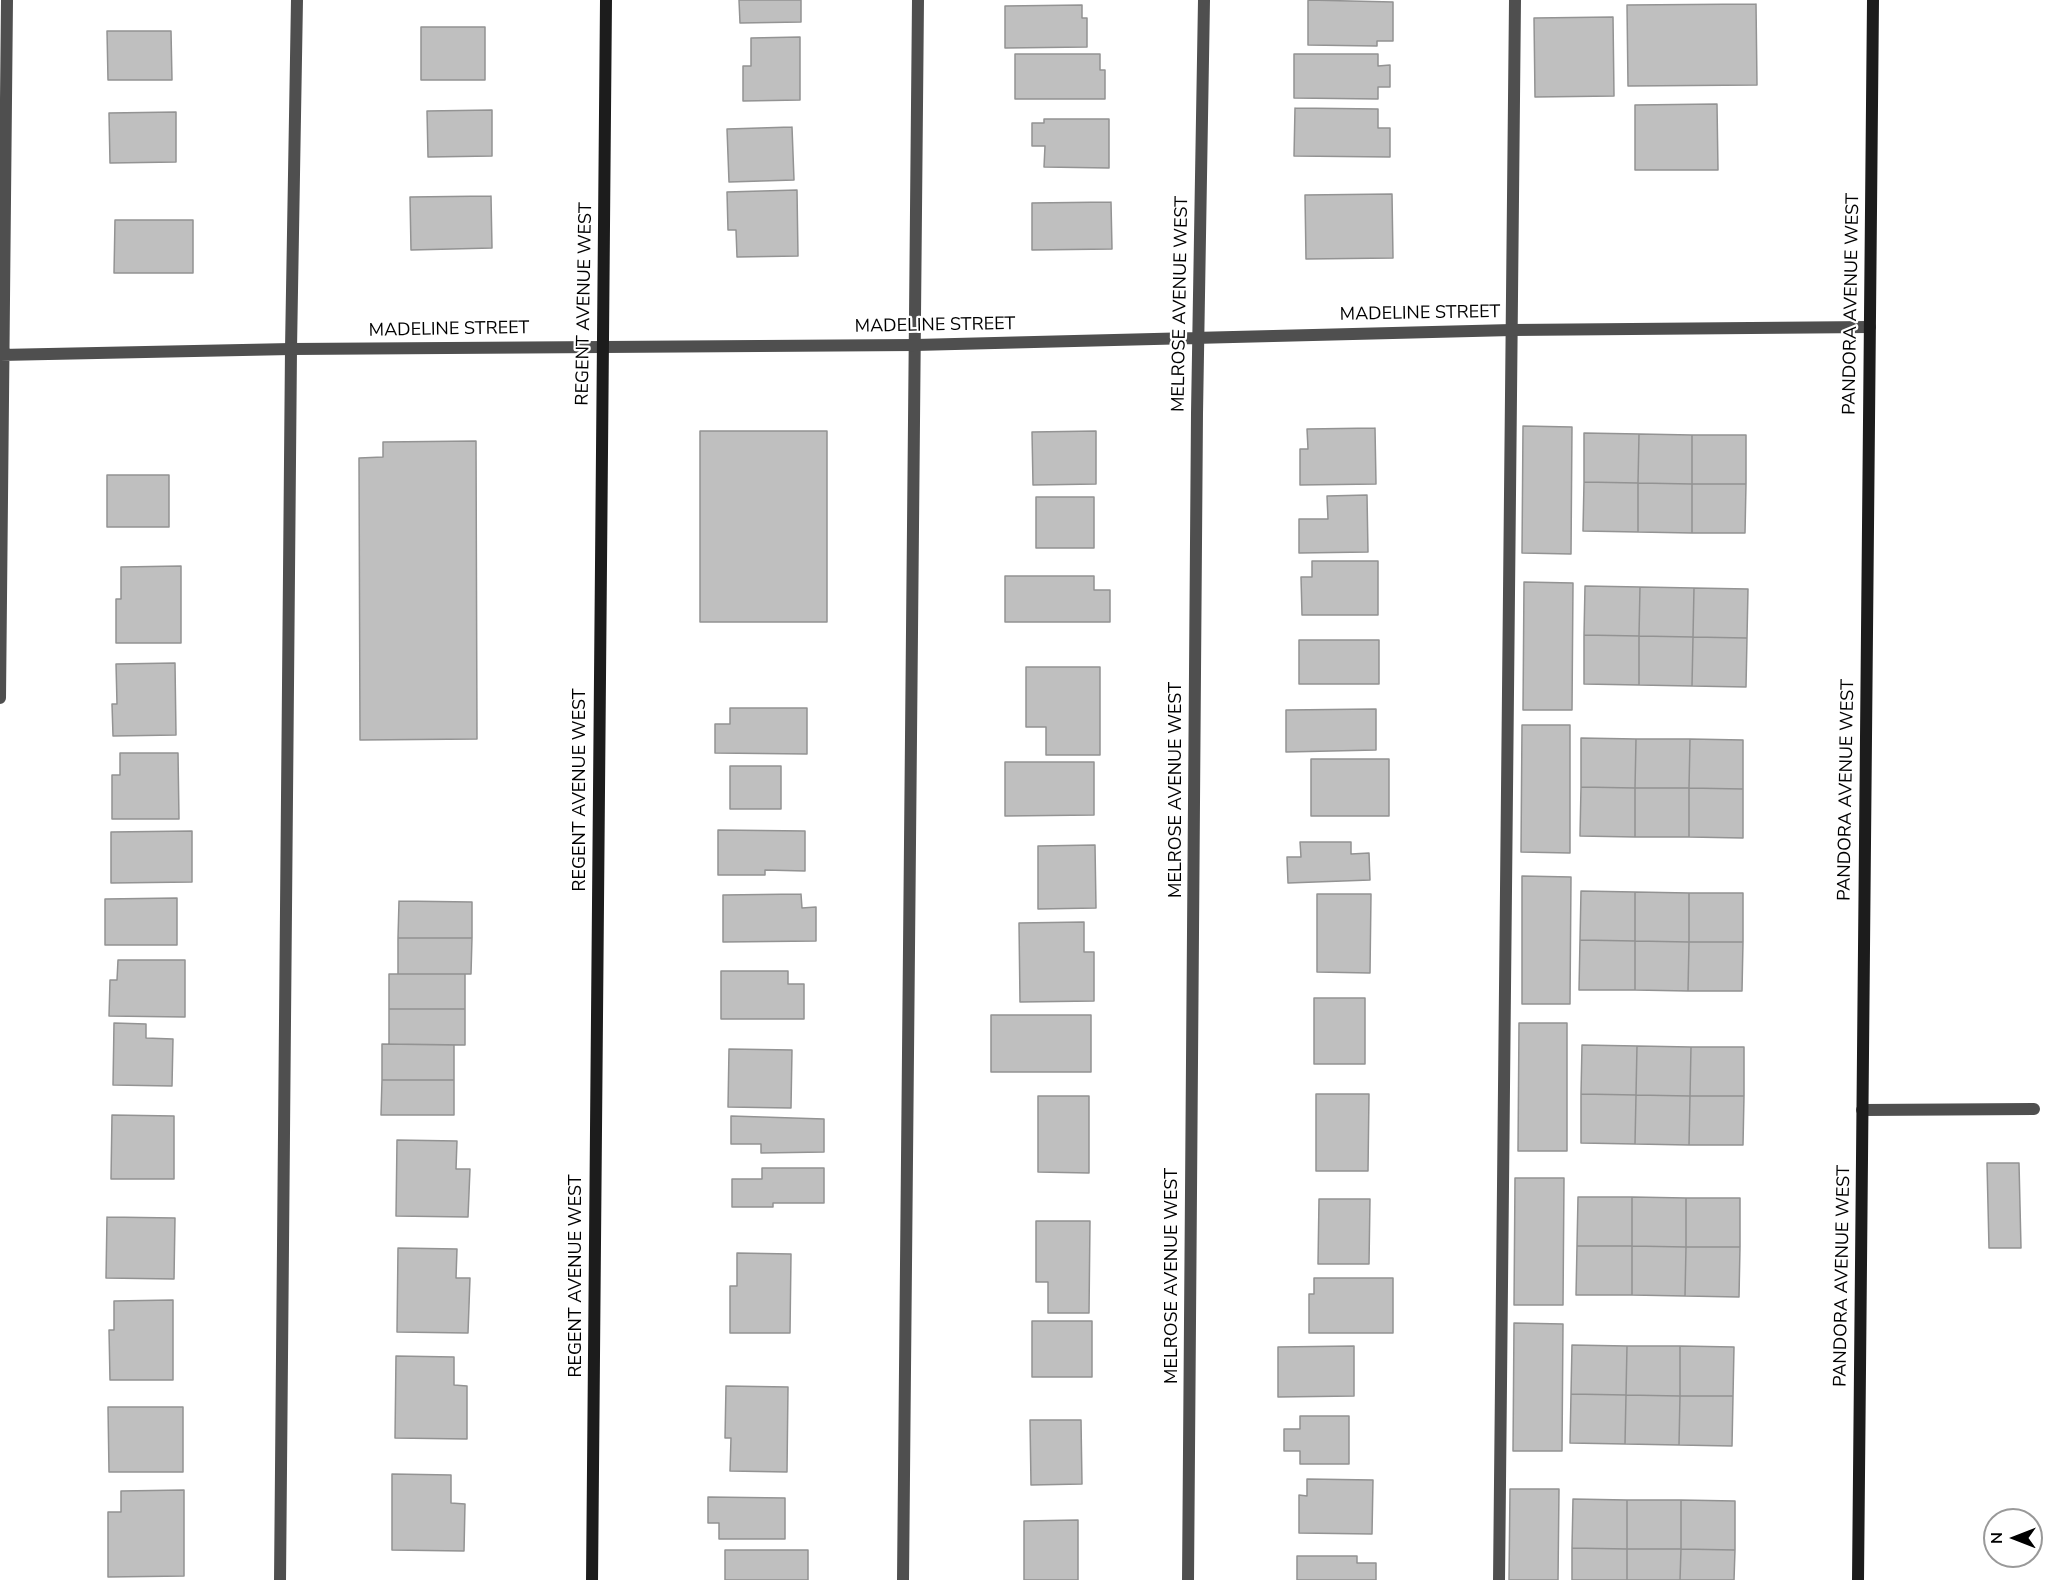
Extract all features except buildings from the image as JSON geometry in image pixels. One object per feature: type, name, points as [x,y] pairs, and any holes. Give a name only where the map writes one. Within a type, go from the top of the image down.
[{"type":"street","points":[[0,698],[1,355],[7,0]]},
{"type":"street","points":[[280,1580],[291,349],[297,0]]},
{"type":"street","name":"REGENT AVENUE WEST","points":[[592,1580],[606,0]]},
{"type":"street","points":[[903,1580],[918,0]]},
{"type":"street","name":"MELROSE AVENUE WEST","points":[[1188,1580],[1198,337],[1204,0]]},
{"type":"street","points":[[1499,1580],[1515,0]]},
{"type":"street","name":"PANDORA AVENUE WEST","points":[[1858,1580],[1873,0]]},
{"type":"street","name":"MADELINE STREET","points":[[1,355],[291,349],[915,345],[1512,330],[1870,327]]},
{"type":"street","points":[[1862,1110],[2034,1109]]}]
